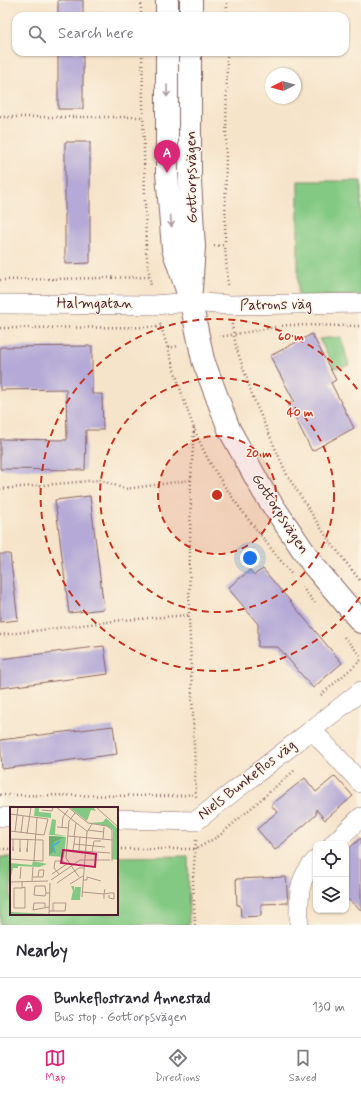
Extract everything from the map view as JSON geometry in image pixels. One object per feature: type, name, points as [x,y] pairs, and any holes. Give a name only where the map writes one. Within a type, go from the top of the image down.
[{"type":"street","points":[[167,0],[167,12]]},
{"type":"street","points":[[191,0],[191,12]]},
{"type":"street","name":"Gottorpsvägen","points":[[167,56],[167,173],[173,249],[191,302],[203,360],[229,429],[263,491],[313,565],[361,622]]},
{"type":"street","name":"Gottorpsvägen","points":[[190,56],[190,182],[194,247],[191,302]]},
{"type":"street","name":"Halmgatan","points":[[0,304],[154,305],[191,302]]},
{"type":"street","name":"Patrons väg","points":[[191,302],[229,305],[361,304]]},
{"type":"street","name":"Niels Bunkeflos väg","points":[[118,819],[196,821],[361,691]]},
{"type":"street","points":[[312,730],[361,783]]},
{"type":"street","points":[[336,841],[361,817]]},
{"type":"street","points":[[299,925],[300,882],[308,868],[313,863]]},
{"type":"path","points":[[141,0],[142,12]]},
{"type":"path","points":[[227,0],[227,12]]},
{"type":"path","points":[[142,56],[142,117],[146,250],[154,305],[194,428],[191,480],[189,615],[196,821],[193,879],[195,925]]},
{"type":"path","points":[[227,56],[225,245],[229,305],[236,347],[254,400],[287,475],[326,536],[361,582]]},
{"type":"path","points":[[0,117],[148,117]]},
{"type":"path","points":[[0,280],[150,277]]},
{"type":"path","points":[[234,334],[287,326],[361,326]]},
{"type":"path","points":[[0,328],[161,327]]},
{"type":"path","points":[[0,489],[100,480],[125,489],[191,480]]},
{"type":"path","points":[[0,635],[123,620],[189,615]]},
{"type":"path","points":[[319,697],[361,660]]},
{"type":"path","points":[[0,795],[176,796],[195,794],[203,790]]},
{"type":"green space","points":[[298,181],[361,181],[361,296],[298,296]]},
{"type":"green space","points":[[341,337],[349,365],[335,368],[319,339]]},
{"type":"green space","points":[[188,856],[189,925],[0,925],[0,857],[10,857],[10,915],[118,915],[118,857]]},
{"type":"building","points":[[58,0],[83,0],[83,12],[58,12]]},
{"type":"building","points":[[58,56],[83,56],[83,109],[58,109]]},
{"type":"building","points":[[65,142],[90,142],[90,263],[65,264]]},
{"type":"building","points":[[312,334],[336,380],[331,383],[354,428],[312,451],[288,404],[294,401],[270,356]]},
{"type":"building","points":[[92,346],[92,394],[102,394],[103,430],[86,430],[85,470],[0,469],[0,439],[67,440],[66,389],[0,390],[0,347]]},
{"type":"building","points":[[90,496],[104,609],[69,613],[55,500]]},
{"type":"building","points":[[0,554],[10,554],[18,620],[0,622]]},
{"type":"building","points":[[263,569],[342,663],[313,688],[278,647],[258,647],[258,624],[228,588],[250,570],[254,575]]},
{"type":"building","points":[[104,646],[108,674],[0,688],[0,659]]},
{"type":"building","points":[[113,726],[117,754],[2,769],[0,740]]},
{"type":"building","points":[[335,776],[353,796],[325,820],[316,809],[316,815],[275,850],[257,829],[277,812],[271,805],[305,778],[316,792]]},
{"type":"building","points":[[361,838],[361,910],[349,900],[349,848]]},
{"type":"building","points":[[286,877],[288,903],[261,904],[261,916],[241,917],[240,905],[237,905],[236,879]]},
{"type":"place","name":"Bunkeflostrand Annestad","points":[[167,173]]}]
